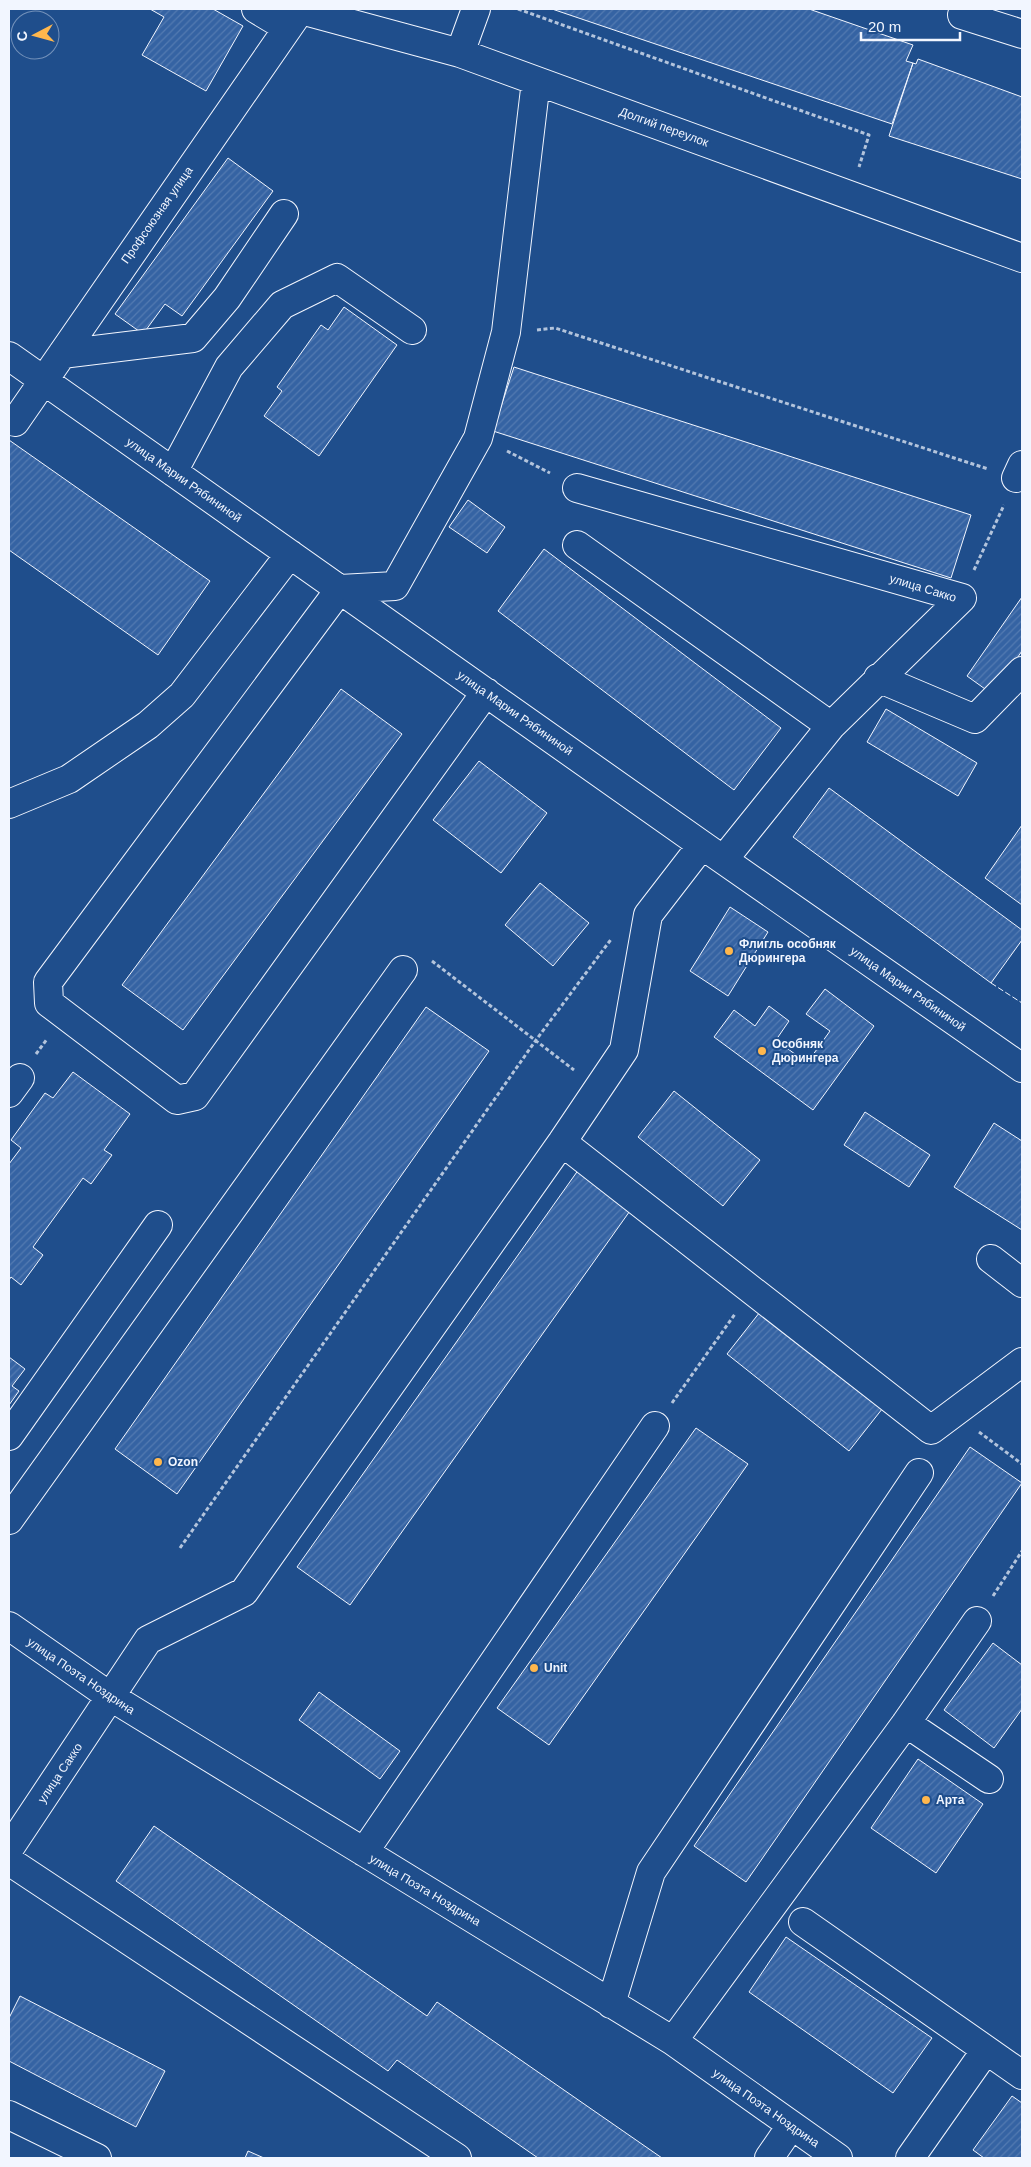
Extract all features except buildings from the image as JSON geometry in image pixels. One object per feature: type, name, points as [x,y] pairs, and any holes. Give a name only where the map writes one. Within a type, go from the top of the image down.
[{"type":"street","name":"Долгий переулок","points":[[256,9],[296,15],[460,54],[1022,258]]},
{"type":"street","points":[[460,54],[476,9]]},
{"type":"street","name":"Профсоюзная улица","points":[[15,422],[296,15]]},
{"type":"street","points":[[962,15],[1022,34]]},
{"type":"street","points":[[486,692],[195,1096],[177,1100],[49,1004],[48,982],[340,589],[395,586],[478,438],[506,332],[536,81]]},
{"type":"street","points":[[62,354],[194,338],[227,298],[284,214]]},
{"type":"street","points":[[173,472],[229,367],[282,305],[337,278],[412,330]]},
{"type":"street","name":"улица Марии Рябининой","points":[[9,356],[1022,1068]]},
{"type":"street","name":"улица Сакко","points":[[577,488],[962,598]]},
{"type":"street","points":[[577,545],[831,726]]},
{"type":"street","points":[[9,804],[69,779],[148,725],[182,695],[290,554]]},
{"type":"street","name":"улица Сакко","points":[[9,1849],[148,1640],[244,1592],[562,1142],[624,1050],[648,915],[713,852],[878,678],[962,598]]},
{"type":"street","points":[[878,678],[975,719],[1022,671]]},
{"type":"street","points":[[9,1520],[403,970]]},
{"type":"street","points":[[562,1142],[931,1430],[1022,1362]]},
{"type":"street","points":[[9,1436],[158,1225]]},
{"type":"street","points":[[991,1259],[1022,1283]]},
{"type":"street","points":[[364,1852],[655,1426]]},
{"type":"street","points":[[612,2004],[651,1872],[919,1473]]},
{"type":"street","points":[[673,2041],[906,1723],[977,1621]]},
{"type":"street","name":"улица Поэта Ноздрина","points":[[9,1626],[111,1697],[673,2041],[838,2158]]},
{"type":"street","points":[[906,1723],[989,1779]]},
{"type":"street","points":[[9,1861],[457,2158]]},
{"type":"street","points":[[803,1922],[1022,2075]]},
{"type":"street","points":[[910,2158],[986,2050]]},
{"type":"street","points":[[9,2116],[97,2158]]},
{"type":"street","points":[[769,2158],[791,2126]]},
{"type":"path","points":[[518,9],[869,135],[850,195]]},
{"type":"path","points":[[506,332],[556,328],[1019,472],[962,598]]},
{"type":"path","points":[[180,1548],[536,1040],[618,930]]},
{"type":"path","points":[[403,970],[432,961],[597,1089]]},
{"type":"path","points":[[14,1086],[63,1016]]},
{"type":"path","points":[[655,1426],[752,1290]]},
{"type":"path","points":[[952,1413],[1022,1464]]},
{"type":"path","points":[[977,1621],[1022,1551]]},
{"type":"fence","points":[[991,983],[1022,1003]]},
{"type":"place","name":"Флигль особняк Дюрингера","points":[[729,951]]},
{"type":"place","name":"Особняк Дюрингера","points":[[762,1051]]},
{"type":"place","name":"Ozon","points":[[158,1462]]},
{"type":"place","name":"Unit","points":[[534,1668]]},
{"type":"place","name":"Арта","points":[[926,1800]]}]
